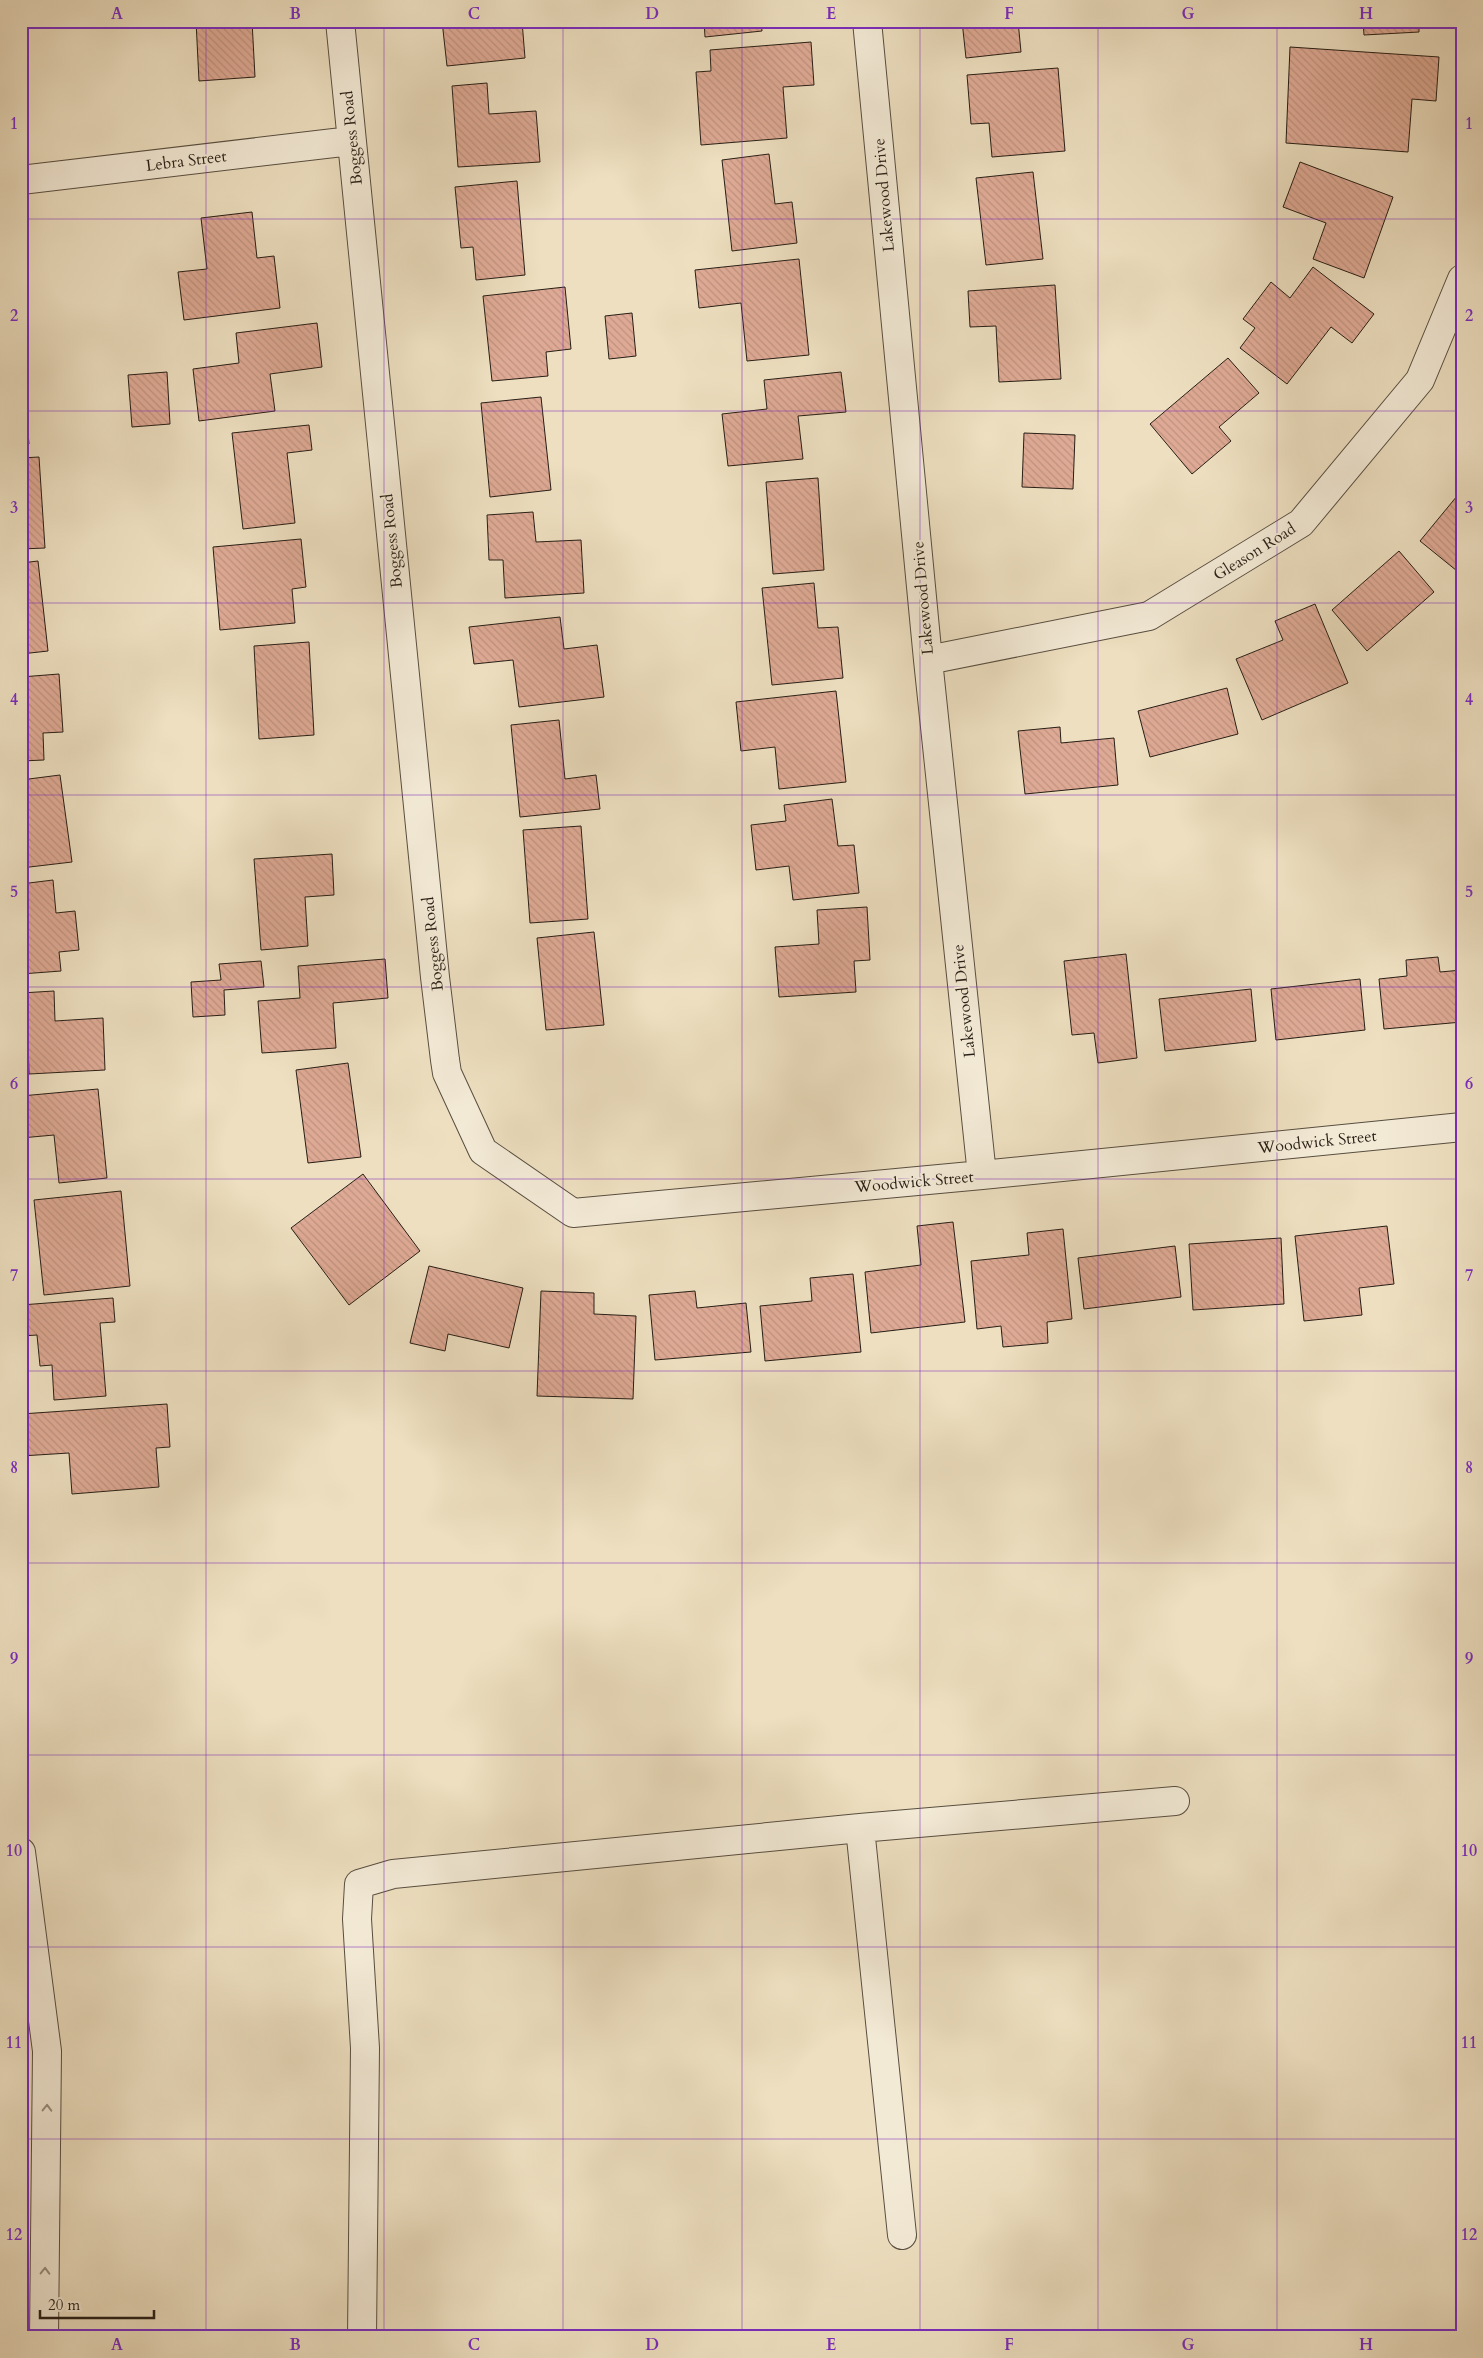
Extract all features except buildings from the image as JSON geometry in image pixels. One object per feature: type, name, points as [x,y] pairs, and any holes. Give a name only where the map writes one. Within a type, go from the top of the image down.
[{"type":"street","name":"Boggess Road","points":[[340,21],[435,976],[446,1060]]},
{"type":"street","name":"Lakewood Drive","points":[[867,21],[928,660],[982,1175]]},
{"type":"street","name":"Lebra Street","points":[[21,180],[351,141]]},
{"type":"street","name":"Gleason Road","points":[[928,660],[1149,616],[1301,523],[1420,380],[1462,279]]},
{"type":"street","name":"Woodwick Street","points":[[446,1060],[447,1073],[483,1151],[572,1213],[982,1175],[1462,1127]]},
{"type":"street","points":[[362,2337],[366,2048],[357,1919],[359,1884],[393,1874],[860,1828],[1176,1801]]},
{"type":"street","points":[[860,1828],[902,2236]]},
{"type":"street","points":[[21,1852],[47,2051],[44,2337]]}]
